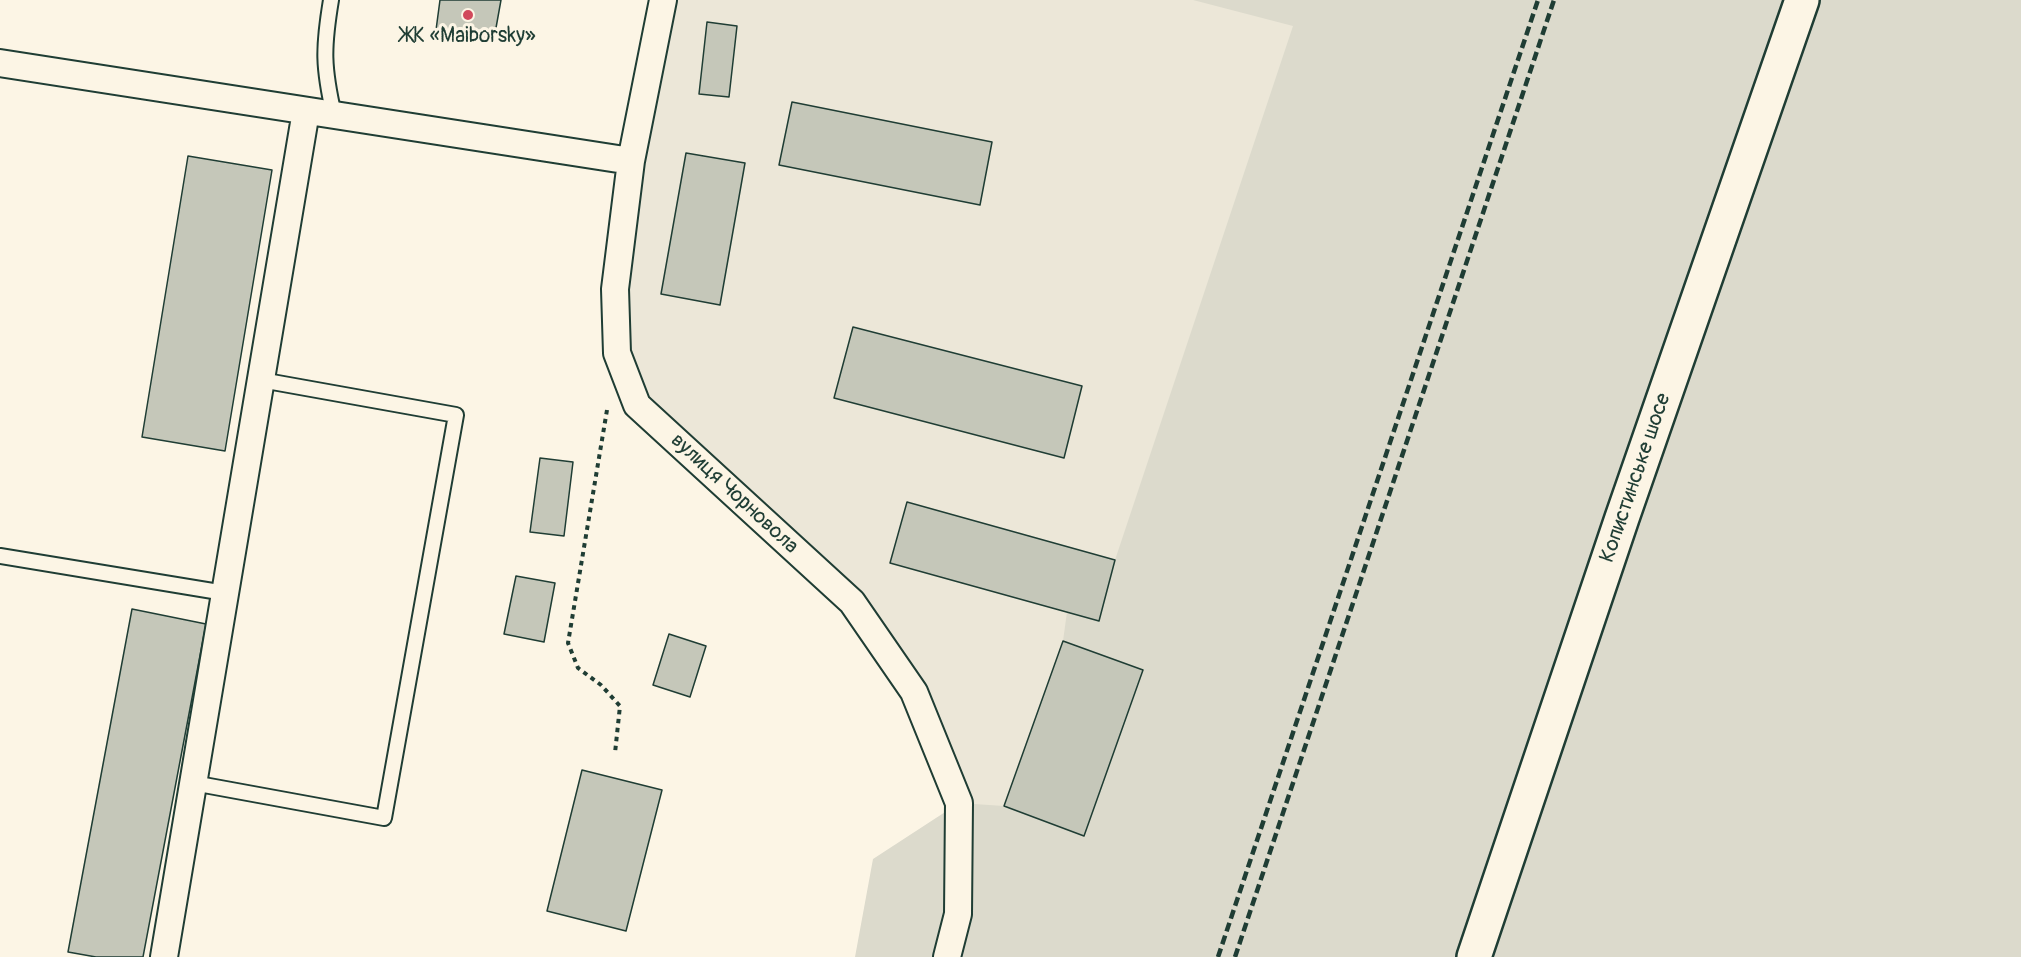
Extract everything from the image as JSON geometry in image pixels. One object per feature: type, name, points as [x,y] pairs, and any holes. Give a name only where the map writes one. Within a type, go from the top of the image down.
[{"type":"street","name":"вулиця Чорновола","points":[[663,0],[632,161],[615,289],[617,353],[637,405],[852,602],[914,692],[959,803],[958,914],[947,957]]},
{"type":"street","name":"Копистинське шосе","points":[[1474,957],[1622,518],[1802,0]]},
{"type":"street","points":[[0,63],[632,161]]},
{"type":"street","points":[[164,957],[306,111]]},
{"type":"lane","points":[[331,0],[323,45],[326,78],[334,115]]},
{"type":"lane","points":[[193,783],[384,818],[456,415],[261,380]]},
{"type":"lane","points":[[0,556],[225,593]]},
{"type":"path","points":[[609,400],[568,643],[578,668],[601,685],[620,706],[615,753]]},
{"type":"shaded area","points":[[675,0],[1490,0],[1155,957],[959,803],[852,602],[637,405],[630,350],[627,290],[643,163]]},
{"type":"shaded area","points":[[1193,0],[2021,0],[2021,957],[855,957],[873,859],[959,803],[1004,806],[1084,835],[1143,671],[1063,641],[1067,612],[1099,621],[1115,560],[1293,26]]},
{"type":"building","name":"ЖК «Maiborsky»","points":[[440,0],[501,0],[494,39],[436,30]]},
{"type":"building","points":[[707,22],[737,26],[729,97],[699,94]]},
{"type":"building","points":[[792,102],[992,142],[980,205],[779,165]]},
{"type":"building","points":[[686,153],[745,163],[720,305],[661,294]]},
{"type":"building","points":[[188,156],[272,170],[225,451],[142,437]]},
{"type":"building","points":[[853,327],[1082,386],[1064,458],[834,398]]},
{"type":"building","points":[[540,458],[573,462],[564,536],[530,532]]},
{"type":"building","points":[[907,502],[1115,560],[1099,621],[890,563]]},
{"type":"building","points":[[516,576],[555,583],[544,642],[504,634]]},
{"type":"building","points":[[132,609],[206,624],[143,957],[96,957],[68,952]]},
{"type":"building","points":[[669,634],[706,646],[690,697],[653,685]]},
{"type":"building","points":[[1063,641],[1143,670],[1084,836],[1004,806]]},
{"type":"building","points":[[582,770],[662,790],[626,931],[547,911]]},
{"type":"railway","points":[[1218,957],[1538,0]]},
{"type":"railway","points":[[1235,957],[1554,0]]},
{"type":"place","name":"ЖК «Maiborsky»","points":[[468,15]]}]
